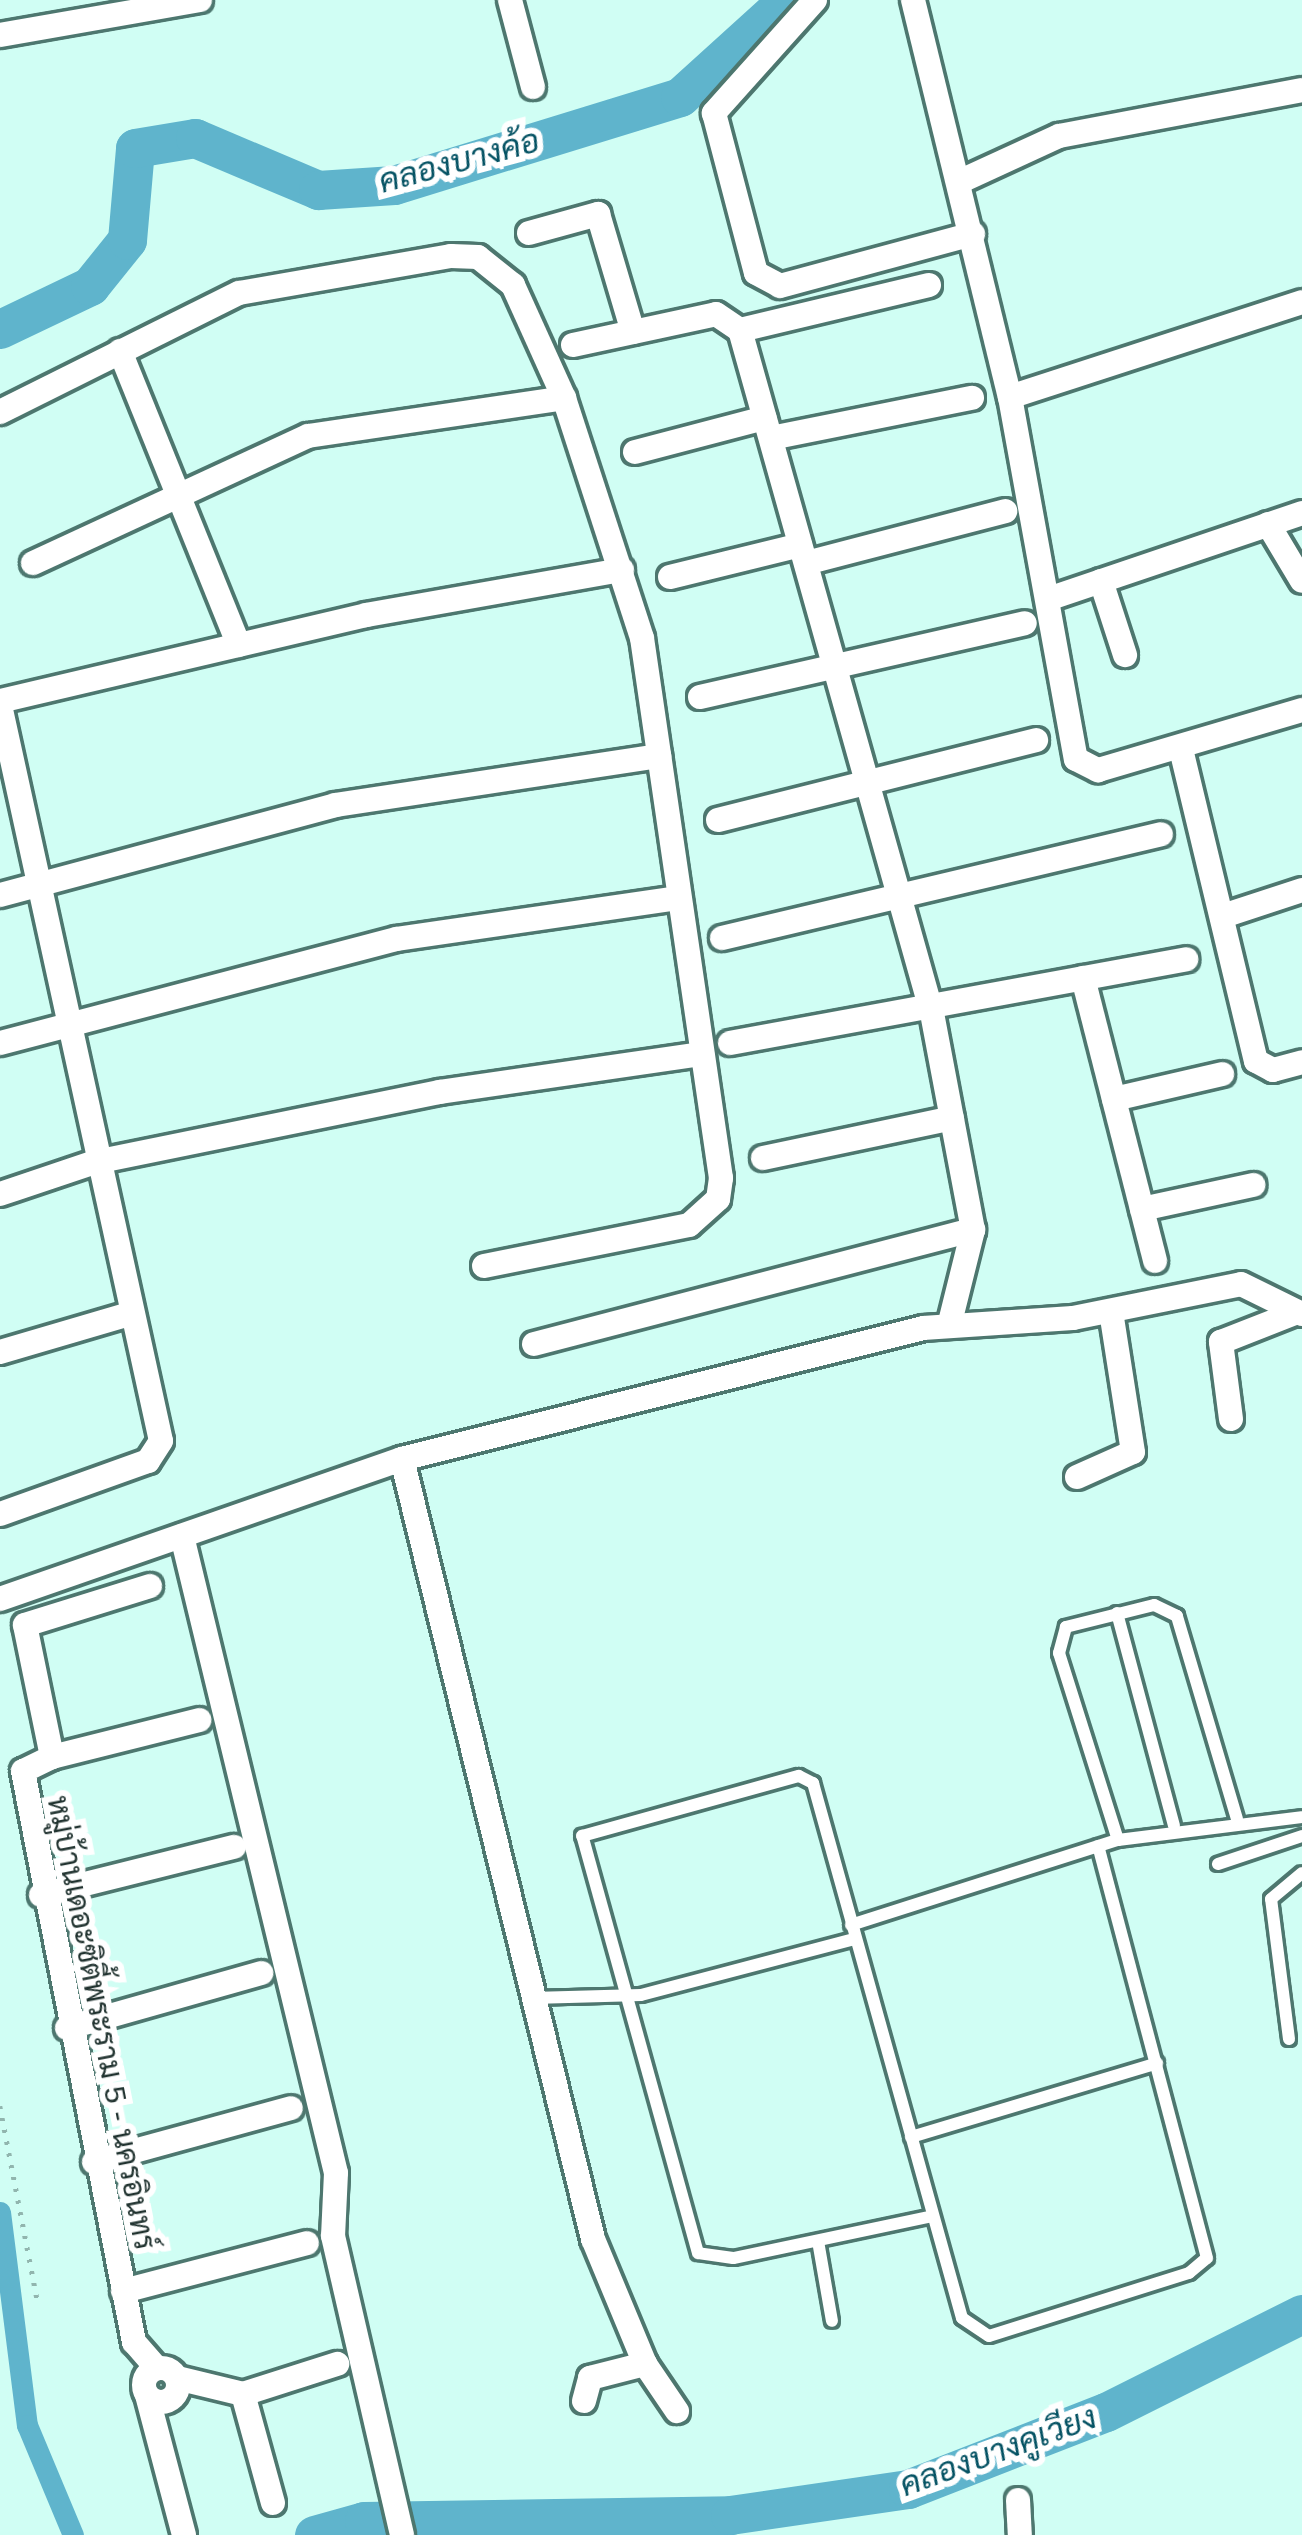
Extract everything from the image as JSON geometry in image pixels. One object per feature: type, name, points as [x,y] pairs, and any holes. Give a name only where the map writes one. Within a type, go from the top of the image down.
[{"type":"street","points":[[0,35],[200,0]]},
{"type":"street","points":[[510,0],[533,87]]},
{"type":"street","points":[[815,0],[714,113],[756,273],[780,286],[973,234]]},
{"type":"street","points":[[914,0],[1010,397],[1051,598],[1076,759],[1098,770],[1302,710]]},
{"type":"street","points":[[961,181],[1080,130],[1302,90]]},
{"type":"street","points":[[529,233],[598,214],[633,332]]},
{"type":"street","points":[[0,412],[239,293],[478,257],[513,285],[564,398],[622,569],[659,756],[721,1178],[706,1216],[484,1266]]},
{"type":"street","points":[[740,330],[929,285]]},
{"type":"street","points":[[1010,397],[1302,302]]},
{"type":"street","points":[[573,345],[716,314],[740,330],[930,1006],[974,1230],[950,1322]]},
{"type":"street","points":[[120,351],[239,645]]},
{"type":"street","points":[[33,563],[308,436],[564,398]]},
{"type":"street","points":[[635,452],[972,398]]},
{"type":"street","points":[[670,577],[1005,511]]},
{"type":"street","points":[[1051,598],[1302,512]]},
{"type":"street","points":[[1268,524],[1302,581]]},
{"type":"street","points":[[0,1514],[159,1454],[0,703],[239,645],[622,569]]},
{"type":"street","points":[[1101,581],[1125,655]]},
{"type":"street","points":[[700,697],[1025,623]]},
{"type":"street","points":[[718,820],[1036,740]]},
{"type":"street","points":[[1181,748],[1256,1060],[1273,1070],[1302,1062]]},
{"type":"street","points":[[0,895],[335,805],[659,756]]},
{"type":"street","points":[[722,938],[1161,834]]},
{"type":"street","points":[[1223,916],[1302,890]]},
{"type":"street","points":[[0,1043],[397,939],[679,898]]},
{"type":"street","points":[[730,1043],[1186,959]]},
{"type":"street","points":[[1083,978],[1155,1261]]},
{"type":"street","points":[[0,1194],[95,1162],[440,1092],[702,1054]]},
{"type":"street","points":[[1114,1100],[1222,1074]]},
{"type":"street","points":[[763,1158],[952,1118]]},
{"type":"street","points":[[1142,1209],[1253,1185]]},
{"type":"street","points":[[534,1345],[974,1230]]},
{"type":"street","points":[[0,1599],[402,1459],[950,1322],[1111,1312],[1241,1283],[1299,1313]]},
{"type":"street","points":[[1077,1477],[1133,1452],[1111,1312]]},
{"type":"street","points":[[1232,1419],[1221,1342],[1299,1313]]},
{"type":"street","points":[[0,1352],[129,1314]]},
{"type":"street","points":[[402,1459],[593,2240],[645,2364],[677,2411]]},
{"type":"street","points":[[182,1536],[336,2173],[333,2236],[402,2535]]},
{"type":"street","name":"หมู่บ้านเดอะซิตี้พระราม 5 - นครอินทร์","points":[[150,1586],[26,1624],[52,1756],[23,1771],[40,1895],[134,2342],[167,2373]]},
{"type":"street","points":[[52,1756],[199,1720]]},
{"type":"street","points":[[40,1895],[234,1846]]},
{"type":"street","points":[[67,2028],[261,1973]]},
{"type":"street","points":[[94,2162],[291,2108]]},
{"type":"street","points":[[123,2291],[307,2242]]},
{"type":"street","points":[[184,2535],[147,2396],[167,2373],[243,2394],[337,2363]]},
{"type":"street","points":[[584,2401],[590,2378],[645,2364]]},
{"type":"street","points":[[243,2394],[273,2504]]},
{"type":"street","points":[[1018,2500],[1020,2535]]},
{"type":"lane","points":[[1118,1840],[1059,1653],[1072,1623],[1154,1605],[1177,1616],[1237,1819]]},
{"type":"lane","points":[[1117,1613],[1174,1826]]},
{"type":"lane","points":[[934,2216],[713,2259],[686,2239],[580,1856],[600,1824],[799,1776],[815,1787],[853,1932],[934,2216],[962,2318],[989,2336],[1204,2265],[1207,2236],[1098,1846]]},
{"type":"lane","points":[[531,1998],[620,1994],[853,1932],[1098,1846],[1174,1826],[1302,1817]]},
{"type":"lane","points":[[1218,1864],[1302,1836]]},
{"type":"lane","points":[[1289,2038],[1271,1898],[1302,1874]]},
{"type":"lane","points":[[911,2137],[1157,2063]]},
{"type":"lane","points":[[818,2241],[832,2321]]},
{"type":"path","points":[[0,2106],[38,2304]]},
{"type":"waterway","name":"คลองบางค้อ","points":[[0,329],[90,286],[127,240],[135,148],[195,138],[318,190],[394,185],[680,97],[787,0]]},
{"type":"waterway","points":[[0,2212],[27,2425],[73,2535]]},
{"type":"waterway","name":"คลองบางคูเวียง","points":[[314,2535],[364,2521],[730,2515],[908,2489],[1106,2412],[1302,2314]]}]
